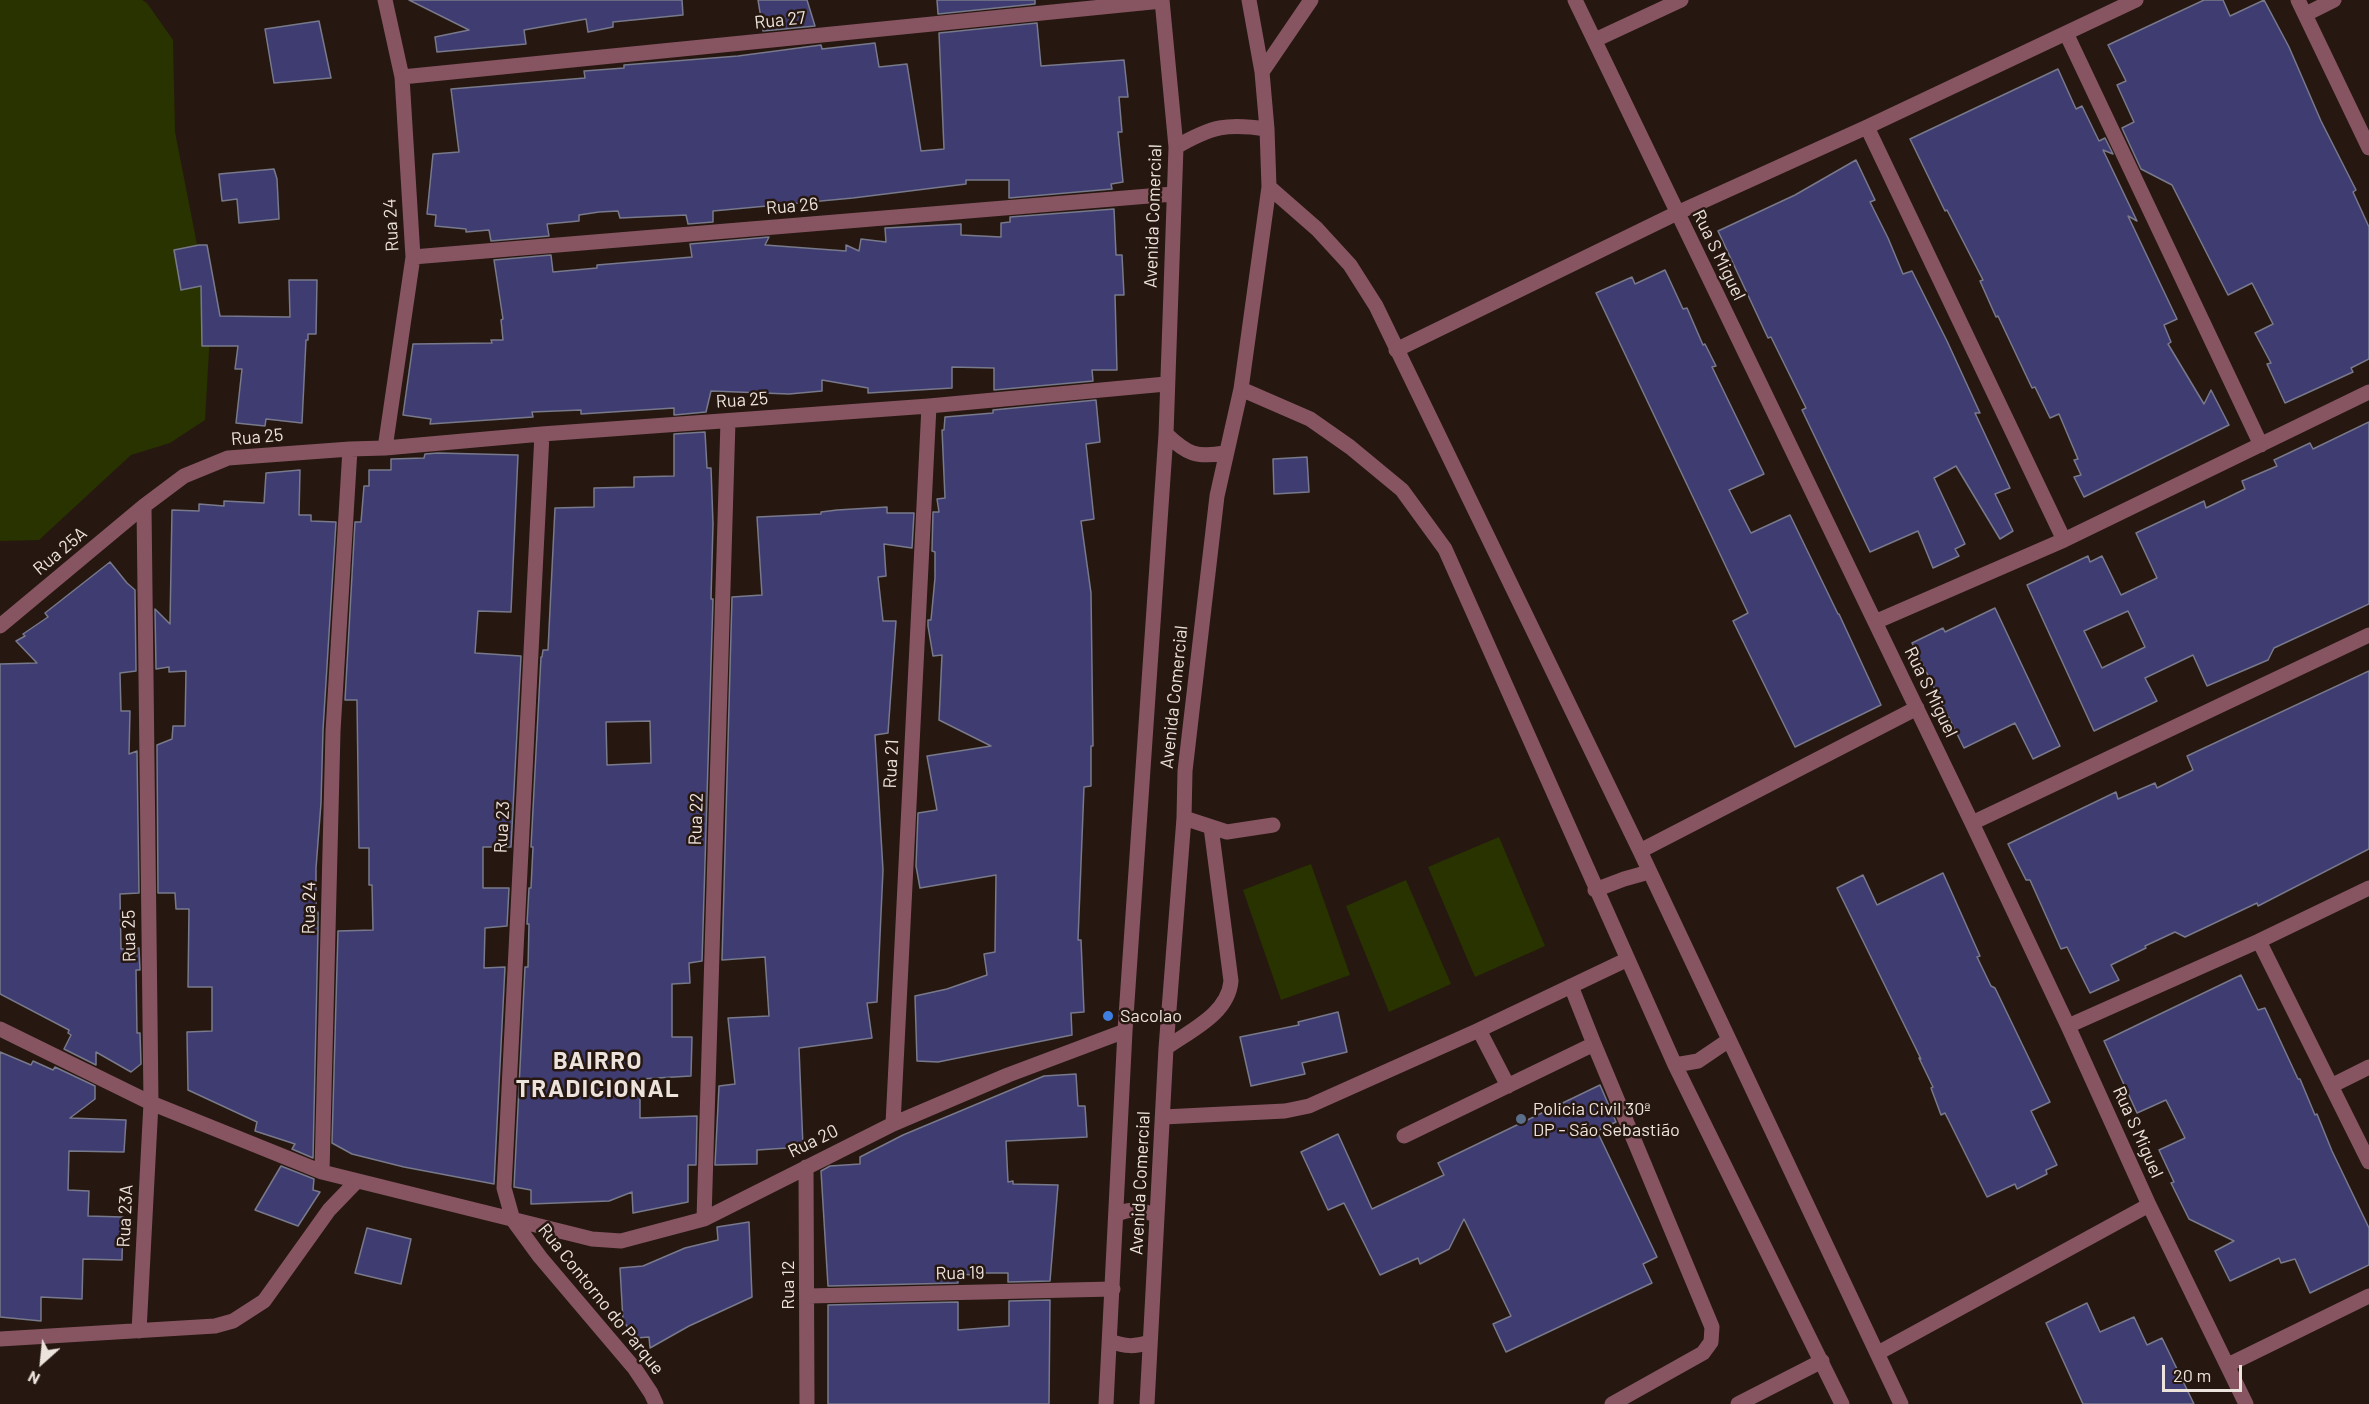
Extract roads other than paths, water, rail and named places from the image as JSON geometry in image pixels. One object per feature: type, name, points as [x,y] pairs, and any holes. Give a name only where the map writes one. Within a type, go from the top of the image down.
[{"type":"street","points":[[370,0],[386,6]]},
{"type":"street","name":"Avenida Comercial","points":[[1147,1404],[1166,1048],[1184,818],[1185,771],[1217,496],[1241,389],[1269,187],[1262,72],[1249,0]]},
{"type":"street","points":[[1262,72],[1311,0]]},
{"type":"street","name":"Rua S Miguel","points":[[1575,0],[1972,823],[2150,1205],[2246,1404]]},
{"type":"street","points":[[1594,40],[1681,0]]},
{"type":"street","points":[[1396,350],[1677,213],[1867,127],[2136,0]]},
{"type":"street","points":[[2298,0],[2369,148]]},
{"type":"street","points":[[2306,14],[2334,0]]},
{"type":"street","name":"Avenida Comercial","points":[[1106,1404],[1125,1031],[1166,434],[1176,147],[1162,1]]},
{"type":"street","name":"Rua 27","points":[[402,77],[1162,1]]},
{"type":"street","name":"Rua 24","points":[[385,448],[413,257],[402,77],[386,6]]},
{"type":"street","points":[[2066,33],[2261,445]]},
{"type":"street","points":[[1176,147],[1202,132],[1226,126],[1267,129]]},
{"type":"street","points":[[1867,127],[2064,540]]},
{"type":"street","points":[[1269,187],[1317,229],[1350,265],[1376,306],[1640,851],[1902,1404]]},
{"type":"street","name":"Rua 26","points":[[413,257],[1173,194]]},
{"type":"street","name":"Rua 25","points":[[151,1103],[144,506],[184,476],[228,458],[929,406],[1166,384]]},
{"type":"street","points":[[1241,389],[1310,419],[1350,447],[1402,490],[1445,549],[1626,960],[1675,1065],[1842,1404]]},
{"type":"street","points":[[1875,622],[2064,540],[2369,392]]},
{"type":"street","name":"Rua 21","points":[[893,1124],[929,406]]},
{"type":"street","name":"Rua 22","points":[[704,1219],[728,421]]},
{"type":"street","name":"Rua 23","points":[[513,1220],[504,1188],[542,434]]},
{"type":"street","points":[[1166,434],[1183,449],[1202,457],[1225,453]]},
{"type":"street","name":"Rua 24","points":[[322,1172],[333,731],[350,449]]},
{"type":"street","name":"Rua 25A","points":[[0,626],[144,506]]},
{"type":"street","points":[[1972,823],[2369,635]]},
{"type":"street","points":[[1640,851],[1917,708]]},
{"type":"street","points":[[1184,818],[1227,832],[1273,825]]},
{"type":"street","points":[[1166,1048],[1218,1011],[1230,993],[1231,981],[1211,827]]},
{"type":"street","points":[[1595,890],[1649,872]]},
{"type":"street","points":[[2068,1026],[2259,941],[2369,888]]},
{"type":"street","points":[[2259,941],[2369,1162]]},
{"type":"street","points":[[1162,1117],[1285,1111],[1309,1107],[1626,960]]},
{"type":"street","points":[[1571,986],[1712,1327],[1711,1342],[1702,1353],[1612,1404]]},
{"type":"street","points":[[0,1029],[151,1103],[322,1172],[513,1220]]},
{"type":"street","points":[[1479,1030],[1508,1086]]},
{"type":"street","name":"Rua 20","points":[[513,1220],[592,1239],[621,1241],[704,1219],[893,1124],[1008,1075],[1125,1031]]},
{"type":"street","points":[[1675,1065],[1698,1061],[1729,1040]]},
{"type":"street","points":[[1404,1136],[1594,1044]]},
{"type":"street","points":[[2331,1086],[2369,1067]]},
{"type":"street","name":"Rua 23A","points":[[139,1331],[151,1103]]},
{"type":"street","name":"Rua 12","points":[[806,1167],[807,1404]]},
{"type":"street","points":[[0,1339],[215,1326],[233,1321],[264,1301],[324,1215],[356,1182]]},
{"type":"street","points":[[1878,1353],[2150,1205]]},
{"type":"street","points":[[1117,1214],[1133,1208],[1143,1209],[1157,1216]]},
{"type":"street","name":"Rua Contorno do Parque","points":[[513,1220],[540,1257],[635,1369],[656,1404]]},
{"type":"street","name":"Rua 19","points":[[808,1296],[1113,1289]]},
{"type":"street","points":[[2228,1365],[2369,1296]]},
{"type":"street","points":[[1110,1341],[1126,1347],[1135,1347],[1150,1342]]},
{"type":"street","points":[[1738,1404],[1822,1361]]},
{"type":"place","name":"Sacolao","points":[[1108,1016]]},
{"type":"place","name":"Policia Civil 30ª DP - São Sebastião","points":[[1521,1119]]},
{"type":"district","name":"BAIRRO TRADICIONAL","points":[[598,1075]]}]
